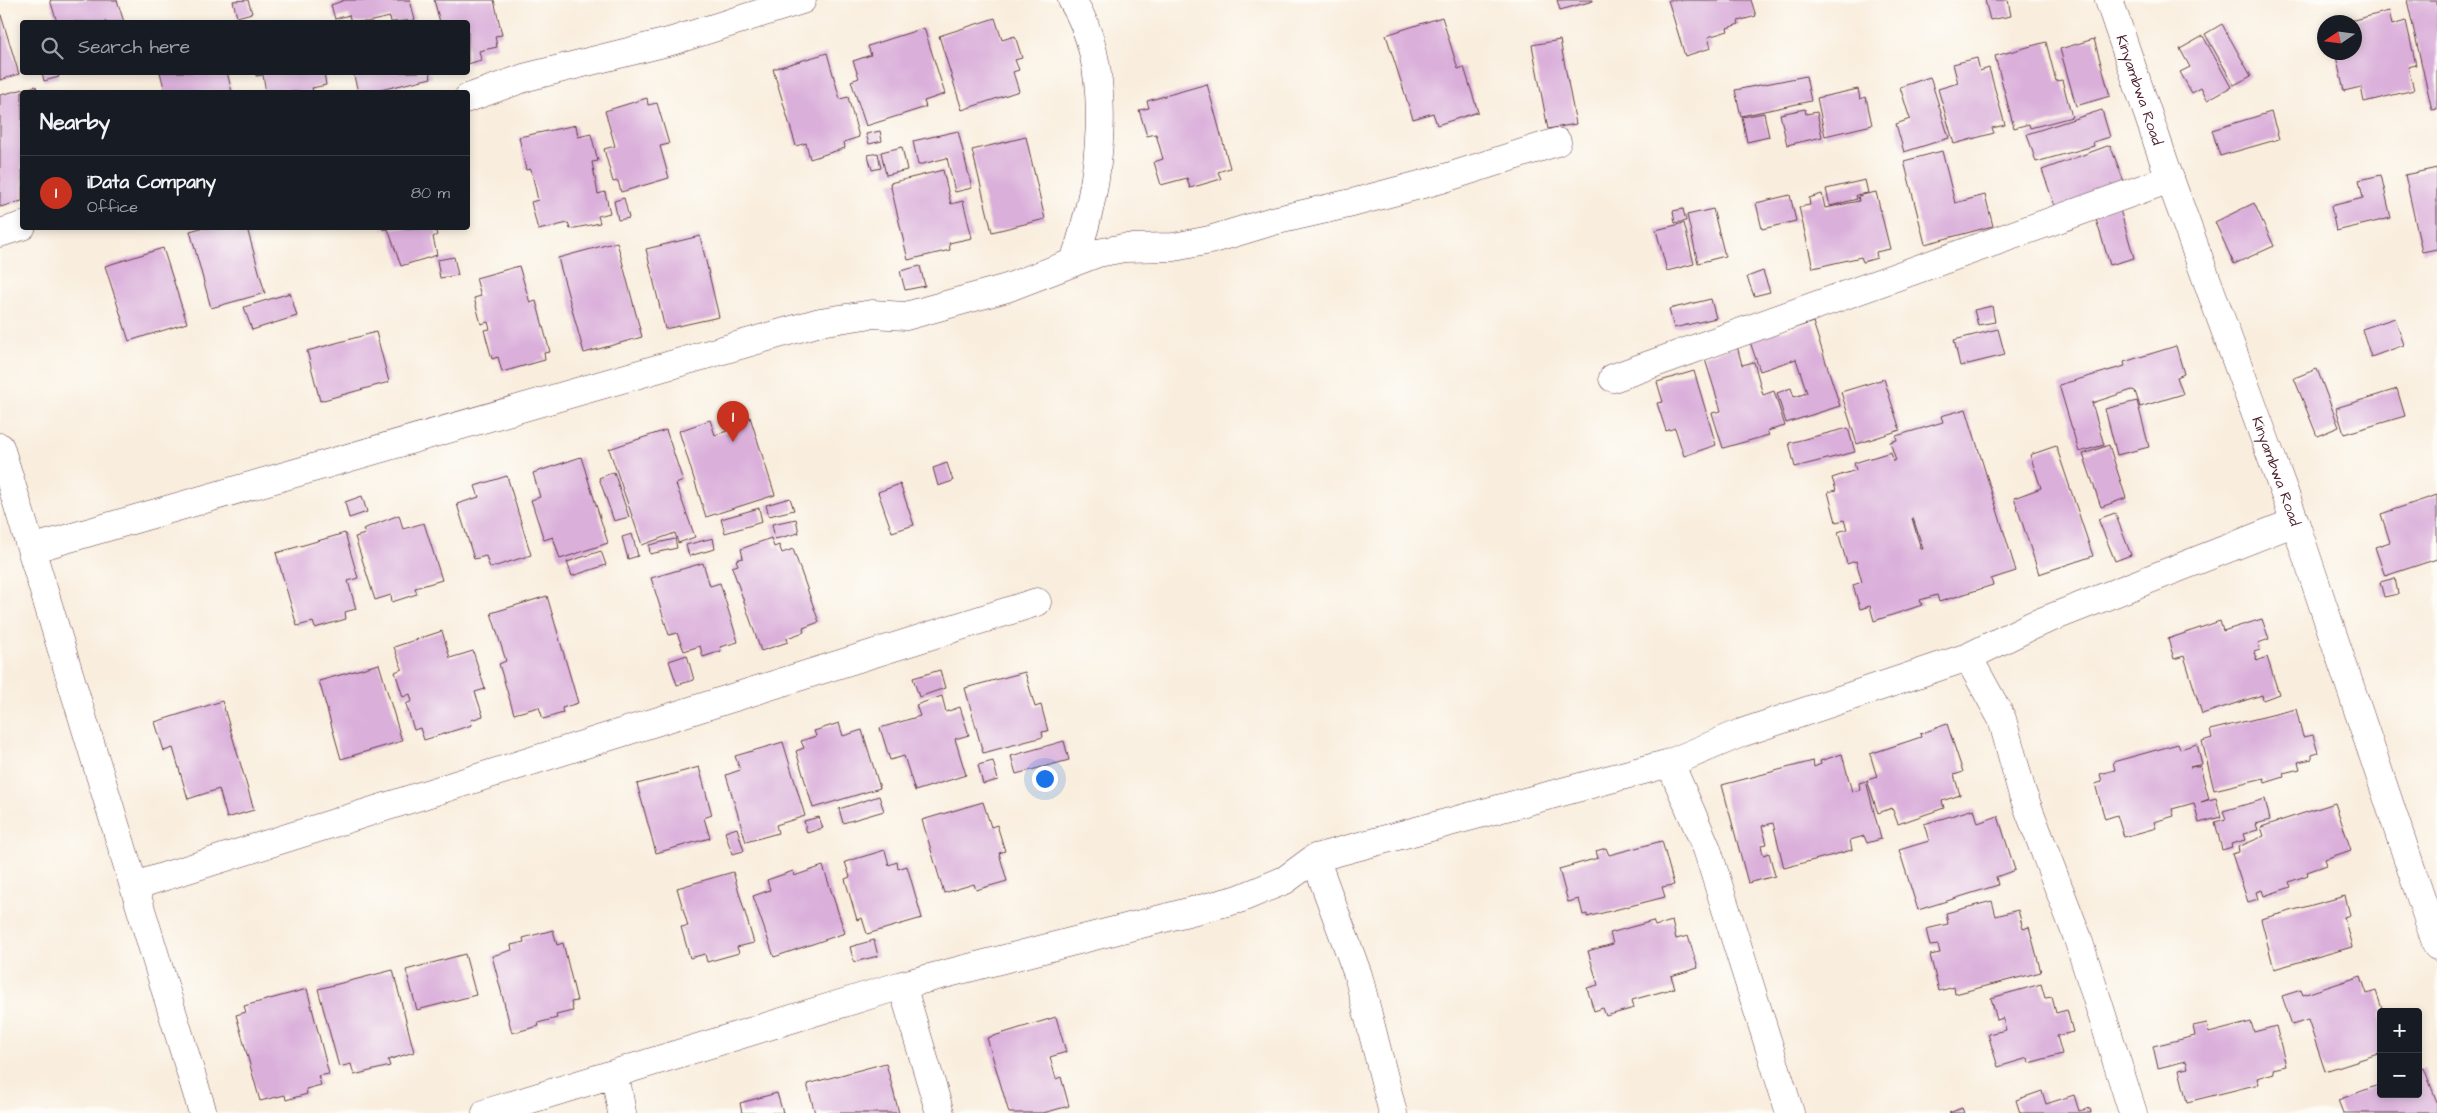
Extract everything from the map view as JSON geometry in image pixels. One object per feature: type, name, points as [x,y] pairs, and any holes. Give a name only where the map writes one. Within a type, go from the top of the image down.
[{"type":"street","points":[[470,97],[527,77],[672,40],[802,0]]},
{"type":"street","points":[[1072,0],[1080,13],[1095,59],[1099,101],[1094,193],[1074,261]]},
{"type":"street","name":"Kinyambwa Road","points":[[2109,0],[2170,179],[2294,522],[2437,946]]},
{"type":"street","points":[[31,549],[820,322],[872,314],[906,316],[1007,288],[1074,261],[1124,248],[1174,247],[1210,240],[1273,221],[1352,203],[1442,179],[1557,142]]},
{"type":"street","points":[[1613,378],[2170,179]]},
{"type":"street","points":[[0,233],[20,227]]},
{"type":"street","points":[[0,447],[203,1113]]},
{"type":"street","points":[[486,1113],[902,985],[1239,900],[1285,880],[1315,858],[1670,763],[1741,733],[1968,657],[2033,624],[2294,522]]},
{"type":"street","points":[[134,886],[1037,602]]},
{"type":"street","points":[[1968,657],[2002,719],[2022,792],[2077,936],[2133,1113]]},
{"type":"street","points":[[1670,763],[1707,849],[1790,1113]]},
{"type":"street","points":[[1315,858],[1358,975],[1393,1113]]},
{"type":"street","points":[[902,985],[940,1113]]},
{"type":"street","points":[[615,1074],[622,1113]]},
{"type":"building","points":[[50,0],[117,0],[123,20],[56,20]]},
{"type":"building","points":[[248,0],[252,13],[237,17],[233,1]]},
{"type":"building","points":[[345,0],[410,0],[415,20],[391,20],[390,17],[376,20],[350,20],[349,15],[335,19],[331,5]]},
{"type":"building","points":[[434,0],[494,0],[502,35],[495,36],[497,47],[479,51],[481,60],[470,63],[470,20],[439,20]]},
{"type":"building","points":[[1557,0],[1593,0],[1593,1],[1560,10]]},
{"type":"building","points":[[1668,0],[1751,0],[1756,16],[1738,21],[1739,24],[1727,28],[1728,31],[1708,37],[1711,48],[1685,56]]},
{"type":"building","points":[[1985,0],[2008,0],[2011,16],[1990,20]]},
{"type":"building","points":[[2407,0],[2437,0],[2437,109],[2432,110]]},
{"type":"building","points":[[2389,11],[2392,25],[2406,21],[2416,65],[2408,67],[2414,90],[2364,102],[2361,87],[2344,91],[2337,60],[2362,60],[2362,18]]},
{"type":"building","points":[[0,12],[19,74],[0,80]]},
{"type":"building","points":[[1442,17],[1458,69],[1464,67],[1478,112],[1437,125],[1433,113],[1413,119],[1386,35]]},
{"type":"building","points":[[995,18],[1002,40],[1015,36],[1022,58],[1015,60],[1019,70],[1013,72],[1019,91],[962,110],[939,36]]},
{"type":"building","points":[[2222,24],[2251,76],[2234,85],[2205,34]]},
{"type":"building","points":[[924,28],[945,94],[924,101],[926,107],[866,126],[851,81],[859,78],[853,61],[871,55],[868,46]]},
{"type":"building","points":[[2203,36],[2231,87],[2207,100],[2201,88],[2192,93],[2180,72],[2190,67],[2180,49]]},
{"type":"building","points":[[2094,39],[2110,96],[2076,106],[2060,49]]},
{"type":"building","points":[[1560,40],[1576,124],[1548,129],[1532,45]]},
{"type":"building","points":[[2046,42],[2056,81],[2062,80],[2072,117],[2030,128],[2029,124],[2014,128],[1995,56]]},
{"type":"building","points":[[827,53],[840,99],[848,97],[859,137],[844,142],[845,148],[810,159],[806,143],[796,146],[773,69]]},
{"type":"building","points":[[1977,58],[1980,71],[1989,68],[2005,125],[1992,128],[1994,133],[1954,144],[1938,89],[1958,83],[1953,64]]},
{"type":"building","points":[[43,75],[58,75],[59,77],[44,81]]},
{"type":"building","points":[[161,75],[228,75],[232,90],[164,90]]},
{"type":"building","points":[[263,75],[324,75],[326,85],[312,88],[312,90],[266,90]]},
{"type":"building","points":[[354,75],[430,75],[431,78],[380,90],[358,90]]},
{"type":"building","points":[[1806,76],[1811,101],[1741,116],[1735,90]]},
{"type":"building","points":[[1930,77],[1949,138],[1904,152],[1896,124],[1910,119],[1900,87]]},
{"type":"building","points":[[1207,84],[1230,168],[1218,172],[1221,179],[1190,188],[1187,178],[1161,185],[1154,162],[1163,159],[1156,134],[1147,136],[1139,110],[1149,108],[1147,101]]},
{"type":"building","points":[[36,86],[37,90],[20,90]]},
{"type":"building","points":[[1858,89],[1860,99],[1866,97],[1872,125],[1825,136],[1817,98]]},
{"type":"building","points":[[20,90],[20,202],[0,207],[0,95]]},
{"type":"building","points":[[647,98],[648,105],[657,103],[669,144],[660,146],[669,178],[621,192],[618,181],[613,182],[604,149],[615,146],[605,111]]},
{"type":"building","points":[[1805,109],[1806,114],[1817,112],[1822,137],[1787,145],[1780,114]]},
{"type":"building","points":[[2102,110],[2110,137],[2093,142],[2094,146],[2036,162],[2027,134]]},
{"type":"building","points":[[2271,112],[2279,139],[2220,156],[2212,130]]},
{"type":"building","points":[[1764,113],[1769,137],[1747,142],[1742,117]]},
{"type":"building","points":[[576,125],[578,137],[591,134],[598,161],[592,162],[598,194],[605,192],[610,213],[598,216],[600,223],[570,229],[568,223],[538,230],[531,202],[538,200],[531,169],[526,170],[519,137]]},
{"type":"building","points":[[880,131],[882,141],[869,144],[866,134]]},
{"type":"building","points":[[958,131],[972,188],[955,192],[947,158],[918,165],[913,141]]},
{"type":"building","points":[[1026,137],[1045,219],[992,232],[972,150]]},
{"type":"building","points":[[2110,145],[2126,187],[2057,212],[2042,170]]},
{"type":"building","points":[[902,147],[907,170],[886,175],[881,152]]},
{"type":"building","points":[[1942,151],[1955,203],[1985,195],[1993,226],[1925,244],[1904,161]]},
{"type":"building","points":[[878,153],[881,168],[872,170],[868,155]]},
{"type":"building","points":[[2437,168],[2437,249],[2422,252],[2405,175]]},
{"type":"building","points":[[943,170],[951,204],[963,201],[972,238],[949,243],[950,250],[908,260],[890,183]]},
{"type":"building","points":[[2381,175],[2391,218],[2336,231],[2331,206],[2363,198],[2359,180]]},
{"type":"building","points":[[1865,180],[1868,193],[1856,195],[1857,199],[1830,206],[1826,189]]},
{"type":"building","points":[[1876,192],[1890,249],[1876,252],[1877,258],[1863,262],[1861,257],[1813,268],[1799,207],[1810,205],[1809,198],[1822,194],[1825,208],[1859,201],[1858,196]]},
{"type":"building","points":[[1790,195],[1796,221],[1762,229],[1756,203]]},
{"type":"building","points":[[624,198],[629,218],[618,220],[614,201]]},
{"type":"building","points":[[2254,203],[2274,246],[2234,264],[2215,222]]},
{"type":"building","points":[[2119,206],[2134,258],[2110,265],[2094,213]]},
{"type":"building","points":[[1683,209],[1686,221],[1675,223],[1673,211]]},
{"type":"building","points":[[1713,209],[1725,256],[1698,263],[1687,215]]},
{"type":"building","points":[[1684,223],[1694,264],[1667,271],[1656,230]]},
{"type":"building","points":[[248,230],[265,293],[211,308],[190,231]]},
{"type":"building","points":[[388,230],[436,230],[437,235],[433,237],[437,255],[401,266]]},
{"type":"building","points":[[700,236],[719,317],[665,329],[646,249]]},
{"type":"building","points":[[617,242],[642,337],[584,353],[558,258]]},
{"type":"building","points":[[163,248],[187,323],[129,341],[105,266]]},
{"type":"building","points":[[454,257],[458,275],[440,278],[437,260]]},
{"type":"building","points":[[519,266],[530,303],[536,301],[550,352],[544,353],[545,360],[502,372],[498,357],[492,359],[484,330],[490,329],[488,322],[481,324],[474,298],[481,296],[476,278]]},
{"type":"building","points":[[920,266],[925,286],[905,290],[900,271]]},
{"type":"building","points":[[1763,271],[1770,292],[1754,296],[1747,277]]},
{"type":"building","points":[[290,293],[297,316],[252,330],[244,307]]},
{"type":"building","points":[[1711,299],[1716,318],[1674,328],[1669,309]]},
{"type":"building","points":[[1992,306],[1995,322],[1978,325],[1974,310]]},
{"type":"building","points":[[2395,318],[2404,345],[2371,357],[2362,329]]},
{"type":"building","points":[[1813,322],[1840,406],[1786,423],[1777,393],[1791,388],[1794,397],[1807,393],[1796,359],[1760,371],[1748,336],[1788,330]]},
{"type":"building","points":[[1998,329],[2005,355],[1960,366],[1954,340]]},
{"type":"building","points":[[376,332],[389,382],[320,401],[307,351]]},
{"type":"building","points":[[1737,346],[1742,365],[1754,362],[1763,395],[1774,391],[1785,426],[1767,431],[1769,435],[1723,448],[1712,413],[1721,411],[1704,356]]},
{"type":"building","points":[[2176,346],[2184,374],[2177,377],[2183,394],[2140,407],[2135,391],[2132,390],[2092,403],[2104,445],[2079,452],[2059,385],[2125,366],[2124,362]]},
{"type":"building","points":[[2317,369],[2339,427],[2317,436],[2294,378]]},
{"type":"building","points":[[1694,371],[1716,445],[1684,456],[1675,428],[1666,431],[1657,403],[1663,402],[1657,382]]},
{"type":"building","points":[[1884,379],[1900,430],[1857,444],[1841,392]]},
{"type":"building","points":[[2397,389],[2405,416],[2344,434],[2336,408]]},
{"type":"building","points":[[2137,401],[2149,447],[2117,455],[2105,409]]},
{"type":"building","points":[[1966,409],[2016,571],[1991,579],[1993,585],[1939,602],[1937,595],[1920,600],[1922,605],[1874,621],[1870,606],[1860,609],[1853,585],[1862,582],[1856,561],[1847,564],[1838,532],[1847,529],[1844,520],[1836,522],[1828,492],[1836,490],[1832,478],[1856,470],[1854,463],[1891,452],[1893,461],[1896,460],[1890,442],[1897,440],[1896,436],[1943,422],[1941,416]],"holes":[[[1913,518],[1923,549],[1921,549]]]},
{"type":"building","points":[[750,417],[775,495],[706,517],[679,431],[710,420],[715,435],[727,431],[725,425]]},
{"type":"building","points":[[1848,428],[1855,452],[1795,467],[1789,443]]},
{"type":"building","points":[[666,430],[683,481],[676,484],[695,537],[678,543],[675,533],[642,545],[609,449]]},
{"type":"building","points":[[2109,445],[2126,498],[2101,507],[2083,454]]},
{"type":"building","points":[[2056,446],[2093,556],[2039,574],[2014,498],[2041,488],[2030,455]]},
{"type":"building","points":[[581,457],[608,543],[560,559],[553,537],[544,540],[531,500],[540,497],[533,473]]},
{"type":"building","points":[[947,463],[953,481],[938,486],[933,468]]},
{"type":"building","points":[[614,472],[629,517],[614,521],[599,478]]},
{"type":"building","points":[[507,476],[531,555],[490,568],[486,556],[474,559],[457,504],[479,497],[475,486]]},
{"type":"building","points":[[900,484],[914,525],[892,532],[878,492]]},
{"type":"building","points":[[2437,495],[2437,559],[2385,576],[2375,547],[2390,542],[2381,514]]},
{"type":"building","points":[[362,496],[367,512],[349,518],[345,502]]},
{"type":"building","points":[[790,498],[794,510],[769,516],[766,505]]},
{"type":"building","points":[[759,508],[762,522],[725,533],[721,519]]},
{"type":"building","points":[[2115,513],[2131,555],[2115,561],[2098,519]]},
{"type":"building","points":[[399,515],[403,529],[424,523],[442,580],[415,588],[417,594],[392,602],[391,595],[375,600],[355,537],[365,534],[363,529]]},
{"type":"building","points":[[796,519],[799,533],[775,539],[772,524]]},
{"type":"building","points":[[345,533],[358,578],[348,581],[356,609],[345,612],[346,619],[315,628],[313,622],[297,626],[276,553]]},
{"type":"building","points":[[632,534],[638,556],[628,559],[622,537]]},
{"type":"building","points":[[713,538],[715,549],[689,556],[686,545]]},
{"type":"building","points":[[771,538],[774,547],[779,545],[782,553],[793,549],[819,622],[803,628],[804,632],[787,638],[788,642],[761,651],[732,567],[738,565],[736,560],[743,558],[741,549]]},
{"type":"building","points":[[675,539],[677,548],[650,554],[649,545]]},
{"type":"building","points":[[601,551],[606,565],[572,576],[567,562]]},
{"type":"building","points":[[703,563],[710,586],[720,583],[738,642],[720,647],[721,651],[703,657],[700,646],[684,651],[677,633],[669,635],[651,578]]},
{"type":"building","points":[[2395,578],[2398,594],[2384,597],[2380,582]]},
{"type":"building","points":[[547,596],[578,703],[562,708],[563,713],[543,719],[539,707],[514,714],[499,664],[506,661],[491,613]]},
{"type":"building","points":[[2262,619],[2269,639],[2258,643],[2260,650],[2254,652],[2257,661],[2267,657],[2279,694],[2263,700],[2262,695],[2202,714],[2184,656],[2174,659],[2168,639],[2220,621],[2223,631]]},
{"type":"building","points":[[442,631],[450,658],[473,651],[485,689],[475,692],[483,716],[471,720],[472,725],[424,740],[420,728],[414,730],[406,704],[412,701],[410,694],[403,697],[395,672],[402,669],[394,647]]},
{"type":"building","points":[[687,655],[694,680],[677,685],[669,661]]},
{"type":"building","points":[[379,664],[402,741],[341,759],[319,681]]},
{"type":"building","points":[[940,670],[945,688],[919,697],[913,678]]},
{"type":"building","points":[[1025,672],[1035,707],[1041,705],[1048,731],[1042,732],[1043,737],[983,753],[965,688]]},
{"type":"building","points":[[942,696],[946,712],[960,707],[969,735],[955,739],[966,775],[915,791],[904,756],[890,760],[880,728],[920,716],[916,705]]},
{"type":"building","points":[[222,701],[254,810],[227,818],[219,789],[188,799],[173,748],[164,751],[155,722]]},
{"type":"building","points":[[2296,709],[2303,737],[2313,735],[2318,753],[2312,755],[2312,759],[2298,762],[2300,769],[2283,773],[2284,777],[2265,783],[2264,778],[2214,790],[2202,741],[2212,738],[2210,730]]},
{"type":"building","points":[[839,723],[843,736],[862,730],[880,788],[813,808],[796,751],[804,748],[801,741],[816,736],[814,731]]},
{"type":"building","points":[[1947,724],[1963,772],[1954,775],[1960,795],[1942,801],[1944,808],[1898,824],[1892,808],[1878,813],[1867,780],[1877,777],[1870,754],[1921,737],[1920,734]]},
{"type":"building","points":[[1064,741],[1069,760],[1016,774],[1011,756]]},
{"type":"building","points":[[783,742],[805,816],[776,825],[778,833],[746,842],[726,775],[740,770],[735,756]]},
{"type":"building","points":[[2178,744],[2180,749],[2197,744],[2202,764],[2190,767],[2200,766],[2209,799],[2201,802],[2216,798],[2221,817],[2199,823],[2194,803],[2172,809],[2174,816],[2154,822],[2156,828],[2124,837],[2117,815],[2105,819],[2095,784],[2102,782],[2100,774],[2115,770],[2113,762]]},
{"type":"building","points":[[1842,754],[1852,792],[1860,790],[1859,783],[1866,781],[1881,839],[1867,843],[1864,836],[1850,840],[1852,850],[1784,868],[1773,823],[1762,826],[1767,844],[1761,845],[1763,855],[1769,853],[1775,876],[1748,883],[1722,785],[1813,761],[1814,767],[1821,764],[1820,761]]},
{"type":"building","points":[[993,761],[998,780],[983,784],[978,765]]},
{"type":"building","points":[[699,767],[712,815],[704,818],[710,838],[656,853],[637,784]]},
{"type":"building","points":[[879,796],[884,811],[843,823],[839,809]]},
{"type":"building","points":[[2265,799],[2270,820],[2256,824],[2258,830],[2243,834],[2245,840],[2231,844],[2232,847],[2222,850],[2215,822],[2226,819],[2223,811]]},
{"type":"building","points":[[983,802],[991,827],[997,825],[1005,851],[999,853],[1007,881],[976,890],[974,884],[944,893],[922,820]]},
{"type":"building","points":[[2335,803],[2351,850],[2325,859],[2327,865],[2307,872],[2308,875],[2289,882],[2291,887],[2264,896],[2262,890],[2256,892],[2258,899],[2248,902],[2232,854],[2239,852],[2238,847],[2264,836],[2261,827]]},
{"type":"building","points":[[1974,809],[1978,823],[1998,816],[2015,870],[1996,877],[1998,885],[1918,910],[1899,850],[1929,841],[1924,824]]},
{"type":"building","points":[[819,817],[823,828],[807,833],[804,821]]},
{"type":"building","points":[[737,828],[744,851],[732,854],[725,832]]},
{"type":"building","points":[[1662,841],[1674,885],[1662,887],[1665,897],[1587,917],[1587,914],[1583,915],[1579,899],[1568,902],[1559,869],[1598,858],[1596,851],[1606,848],[1609,855]]},
{"type":"building","points":[[885,850],[889,865],[897,862],[898,869],[907,866],[922,918],[867,934],[862,918],[857,920],[845,879],[850,877],[845,862]]},
{"type":"building","points":[[823,866],[845,933],[774,957],[753,896],[770,890],[767,880],[793,871],[794,876]]},
{"type":"building","points":[[733,872],[754,943],[737,947],[739,953],[707,962],[705,954],[690,958],[681,927],[688,926],[677,888]]},
{"type":"building","points":[[2345,896],[2350,915],[2344,917],[2352,947],[2274,969],[2261,919]]},
{"type":"building","points":[[1992,901],[1996,916],[2018,910],[2023,929],[2029,927],[2041,972],[1955,994],[1954,987],[1939,991],[1930,955],[1940,953],[1938,945],[1930,946],[1926,929],[1948,924],[1946,913]]},
{"type":"building","points":[[1653,921],[1655,926],[1672,921],[1676,939],[1688,936],[1698,968],[1671,976],[1675,988],[1632,1000],[1634,1008],[1606,1016],[1603,1008],[1594,1011],[1587,988],[1598,985],[1588,951],[1613,944],[1610,933]]},
{"type":"building","points":[[553,930],[557,945],[563,943],[577,1001],[571,1002],[573,1011],[556,1015],[557,1018],[538,1023],[539,1026],[512,1033],[492,956],[512,950],[511,945],[524,942],[523,938]]},
{"type":"building","points":[[874,940],[878,956],[854,962],[850,947]]},
{"type":"building","points":[[465,954],[476,995],[417,1010],[406,970]]},
{"type":"building","points":[[393,970],[414,1052],[388,1060],[390,1066],[354,1075],[351,1064],[339,1067],[318,989]]},
{"type":"building","points":[[2361,976],[2367,994],[2376,991],[2382,1008],[2377,1008],[2377,1054],[2325,1071],[2308,1020],[2292,1025],[2282,996],[2301,990],[2303,995]]},
{"type":"building","points":[[2041,984],[2045,998],[2052,997],[2056,1013],[2067,1010],[2073,1032],[2057,1036],[2062,1054],[2029,1063],[2028,1058],[1998,1067],[1988,1034],[2006,1030],[2003,1018],[1997,1020],[1991,998]]},
{"type":"building","points":[[307,989],[329,1074],[318,1076],[321,1085],[306,1089],[307,1094],[286,1100],[285,1095],[260,1101],[236,1015],[246,1012],[244,1006]]},
{"type":"building","points":[[1056,1017],[1066,1052],[1050,1057],[1056,1079],[1061,1077],[1069,1106],[1043,1113],[1009,1113],[987,1038]]},
{"type":"building","points":[[2251,1022],[2254,1032],[2276,1026],[2286,1066],[2273,1069],[2274,1073],[2257,1078],[2259,1084],[2187,1102],[2179,1070],[2188,1068],[2186,1061],[2158,1068],[2153,1046],[2195,1036],[2193,1026],[2207,1023],[2209,1033]]},
{"type":"building","points":[[886,1063],[899,1113],[815,1113],[807,1084]]},
{"type":"building","points":[[2424,1068],[2437,1102],[2437,1113],[2343,1113],[2338,1100],[2377,1085],[2377,1098],[2422,1098],[2422,1069]]},
{"type":"building","points":[[2042,1091],[2046,1104],[2074,1095],[2079,1111],[2090,1108],[2091,1113],[2020,1113],[2016,1100]]},
{"type":"building","points":[[777,1093],[783,1113],[742,1113],[740,1103]]},
{"type":"building","points":[[1962,1108],[1964,1113],[1949,1113]]},
{"type":"place","name":"iData Company","points":[[733,442]]}]
